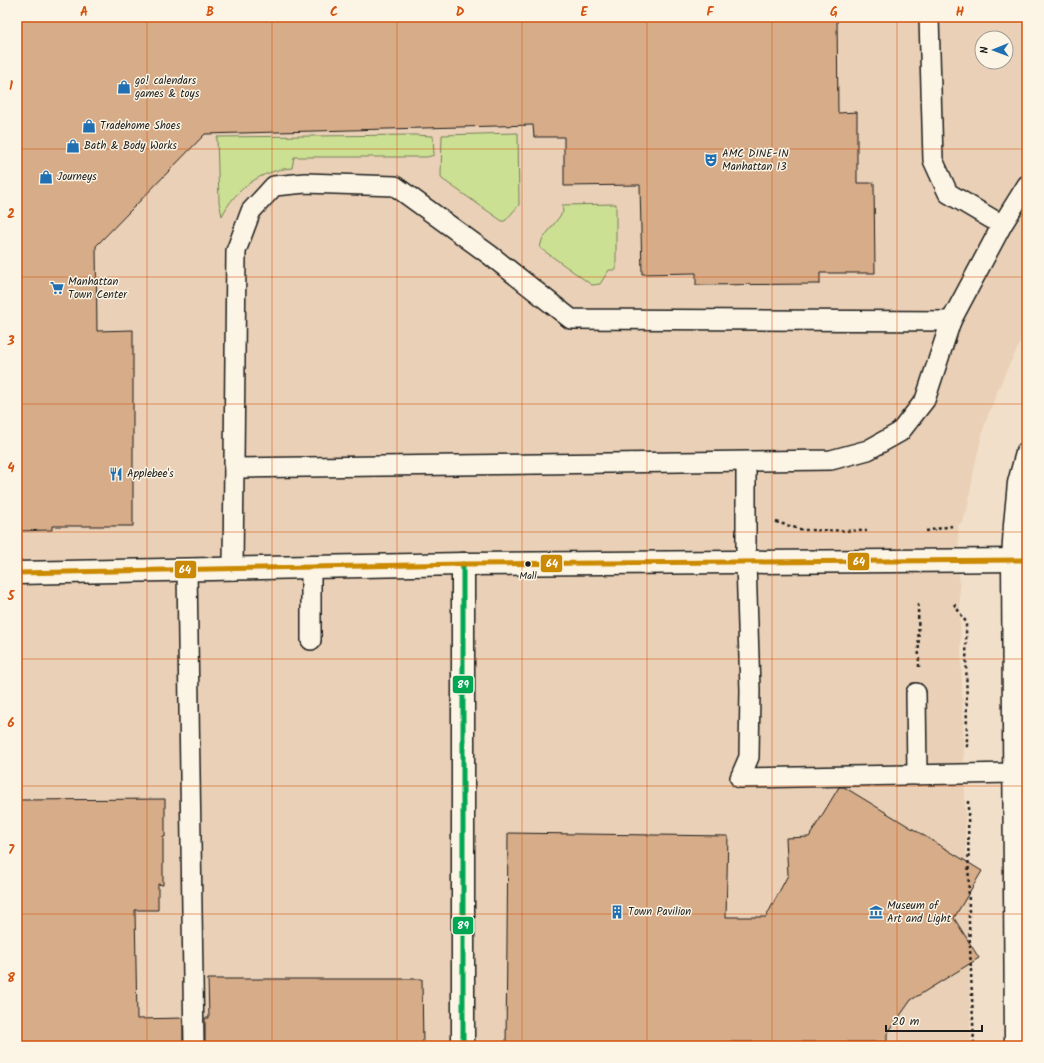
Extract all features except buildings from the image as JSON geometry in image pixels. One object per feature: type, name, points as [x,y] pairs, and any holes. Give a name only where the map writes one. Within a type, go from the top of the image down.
[{"type":"street","points":[[1020,1041],[1014,774],[1020,560],[1015,524],[1019,483],[1027,453]]},
{"type":"street","points":[[17,573],[233,570],[463,564],[1020,560]]},
{"type":"street","points":[[463,564],[463,1046]]},
{"type":"lane","points":[[929,17],[933,160],[948,193],[1002,225]]},
{"type":"lane","points":[[233,570],[236,251],[251,211],[274,186],[305,183],[395,186],[490,255],[571,319],[951,321]]},
{"type":"lane","points":[[234,468],[831,460],[868,450],[900,432],[925,400],[951,321],[1002,225],[1027,185]]},
{"type":"lane","points":[[746,462],[746,562],[750,690],[748,756],[740,778],[1014,774]]},
{"type":"lane","points":[[311,568],[311,640]]},
{"type":"lane","points":[[187,570],[194,1046]]},
{"type":"lane","points":[[916,693],[917,775]]},
{"type":"path","points":[[776,522],[803,530],[875,531]]},
{"type":"path","points":[[922,532],[952,526]]},
{"type":"path","points":[[918,604],[919,669]]},
{"type":"path","points":[[954,604],[966,622],[969,922],[974,1046]]},
{"type":"shaded area","points":[[17,17],[1027,17],[1027,329],[1004,375],[985,423],[975,464],[967,510],[962,522],[958,525],[971,1046],[17,1046]]},
{"type":"green space","points":[[518,133],[519,205],[505,221],[502,221],[442,179],[442,135]]},
{"type":"green space","points":[[433,136],[434,155],[427,157],[294,157],[292,168],[260,177],[242,189],[227,206],[222,216],[219,202],[217,137]]},
{"type":"green space","points":[[616,204],[616,270],[609,270],[600,284],[592,285],[540,248],[542,240],[563,212],[562,205]]},
{"type":"transit line","name":"64","points":[[17,573],[463,564],[1027,560]]},
{"type":"transit line","name":"89","points":[[463,564],[463,1046]]},
{"type":"place","name":"go! calendars games & toys","points":[[124,87]]},
{"type":"place","name":"Tradehome Shoes","points":[[89,126]]},
{"type":"place","name":"Bath & Body Works","points":[[73,146]]},
{"type":"place","name":"AMC DINE-IN Manhattan 13","points":[[711,160]]},
{"type":"place","name":"Journeys","points":[[46,177]]},
{"type":"place","name":"Manhattan Town Center","points":[[57,288]]},
{"type":"place","name":"Applebee's","points":[[116,474]]},
{"type":"place","name":"Mall","points":[[528,564]]},
{"type":"place","name":"Town Pavilion","points":[[617,912]]},
{"type":"place","name":"Museum of Art and Light","points":[[876,912]]}]
